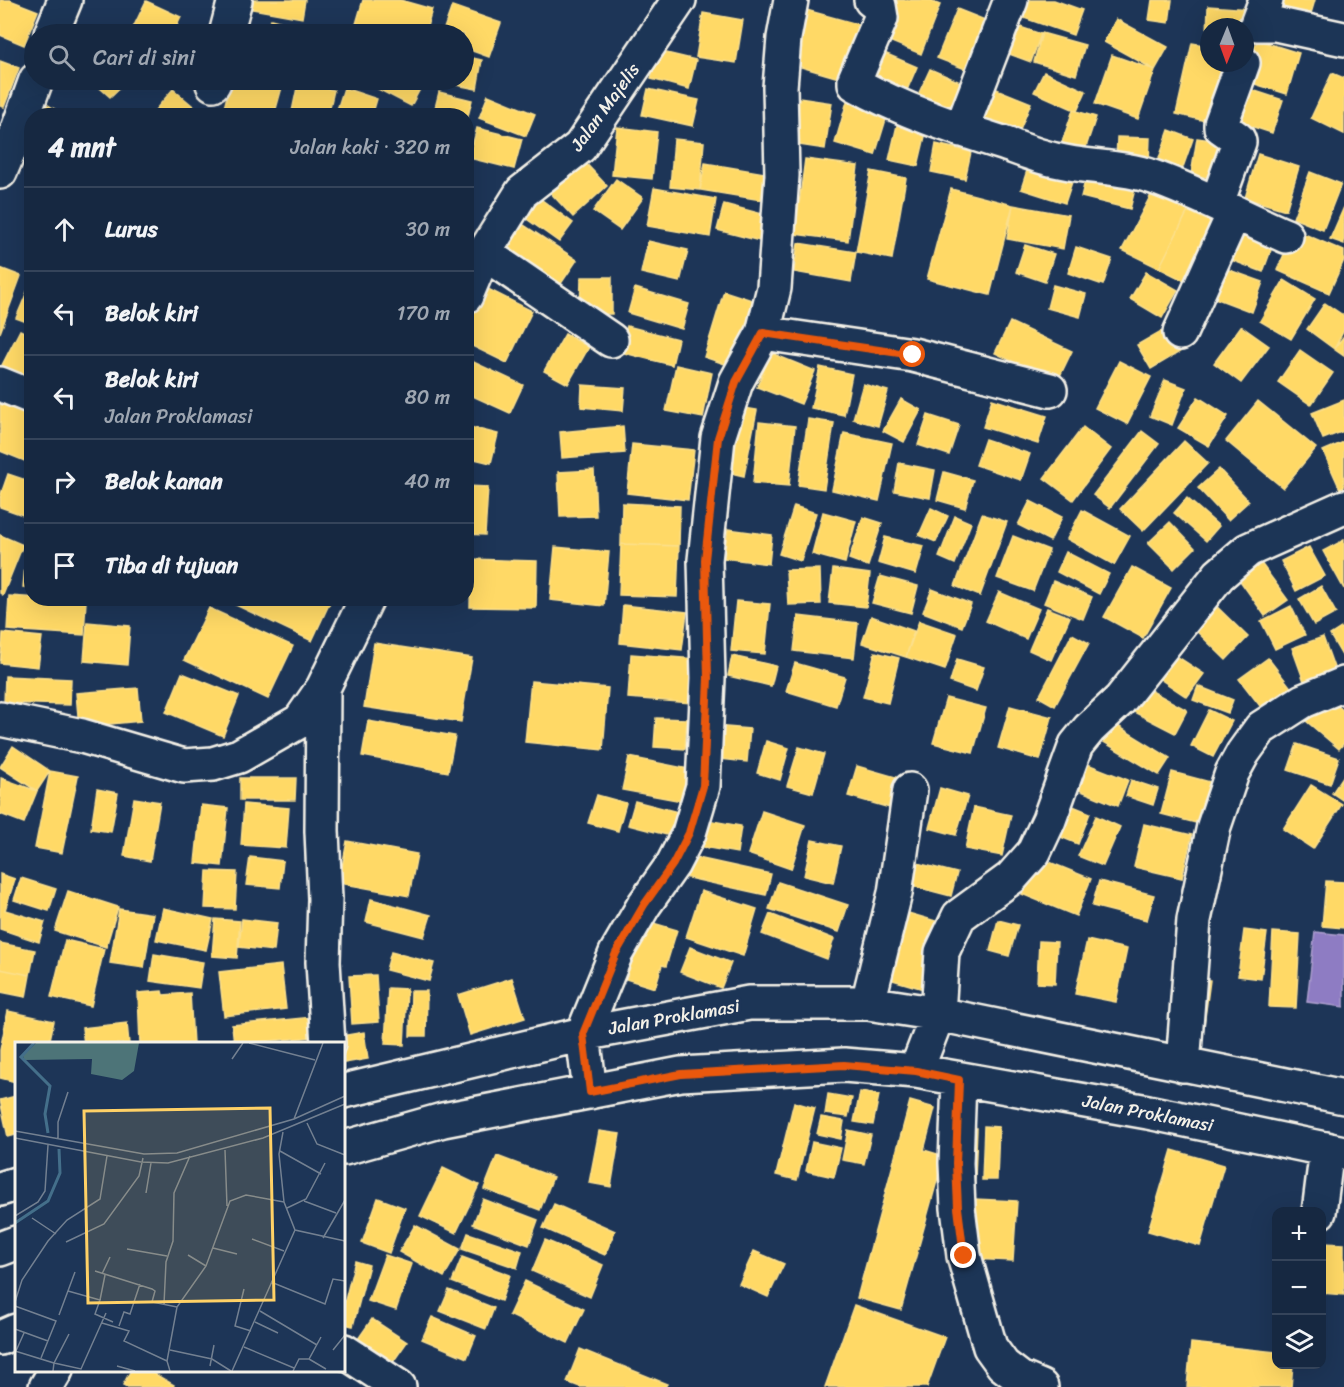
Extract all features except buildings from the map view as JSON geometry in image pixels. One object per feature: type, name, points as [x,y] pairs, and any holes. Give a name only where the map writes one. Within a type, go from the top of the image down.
[{"type":"street","points":[[55,24],[65,0]]},
{"type":"street","points":[[229,24],[235,0]]},
{"type":"street","name":"Jalan Majelis","points":[[474,277],[484,253],[522,192],[580,147],[679,0]]},
{"type":"street","points":[[590,1092],[583,1034],[616,953],[644,905],[673,864],[689,833],[703,786],[708,678],[705,560],[718,438],[736,382],[763,333],[774,288],[782,175],[780,87],[784,38],[791,0]]},
{"type":"street","points":[[871,0],[879,6],[881,18],[855,79],[855,84],[900,107],[961,130],[1056,160],[1116,168],[1152,177],[1286,236]]},
{"type":"street","points":[[961,130],[1011,0]]},
{"type":"street","points":[[1254,34],[1262,12],[1275,24],[1344,39]]},
{"type":"street","points":[[1180,333],[1225,208],[1239,142],[1221,127],[1221,124],[1240,72]]},
{"type":"street","points":[[0,172],[9,128],[30,90]]},
{"type":"street","points":[[484,253],[611,340]]},
{"type":"street","points":[[763,333],[913,355],[1050,390]]},
{"type":"street","points":[[0,384],[24,393]]},
{"type":"street","points":[[916,1071],[938,1014],[942,952],[959,916],[1011,878],[1034,852],[1076,745],[1120,699],[1219,575],[1248,550],[1344,507]]},
{"type":"street","points":[[0,719],[82,736],[184,766],[213,764],[239,756],[300,721],[323,688],[363,606]]},
{"type":"street","points":[[1183,1065],[1194,920],[1214,826],[1232,773],[1261,728],[1303,701],[1344,684]]},
{"type":"street","points":[[323,688],[322,821],[325,899],[323,963],[328,1042]]},
{"type":"street","points":[[868,1003],[895,893],[910,790]]},
{"type":"street","name":"Jalan Proklamasi","points":[[345,1091],[583,1034],[749,1003],[868,1003],[938,1014],[1344,1097]]},
{"type":"street","name":"Jalan Proklamasi","points":[[345,1148],[443,1120],[692,1073],[844,1065],[916,1071],[1148,1112],[1336,1151]]},
{"type":"street","points":[[959,1080],[956,1163],[958,1208],[964,1256],[990,1347],[1003,1365],[1020,1378],[1041,1387]]},
{"type":"street","points":[[1320,1207],[1336,1151]]},
{"type":"street","points":[[0,1189],[15,1184]]},
{"type":"street","points":[[0,1249],[15,1243]]},
{"type":"street","points":[[0,1338],[15,1331]]},
{"type":"street","points":[[345,1352],[399,1387]]},
{"type":"street","points":[[46,1387],[55,1372]]},
{"type":"route","points":[[913,355],[763,333],[736,382],[718,438],[705,560],[708,678],[703,786],[689,833],[673,864],[644,905],[616,953],[583,1034],[590,1092],[681,1074],[844,1065],[916,1071],[959,1080],[956,1163],[958,1208],[964,1256]]}]
